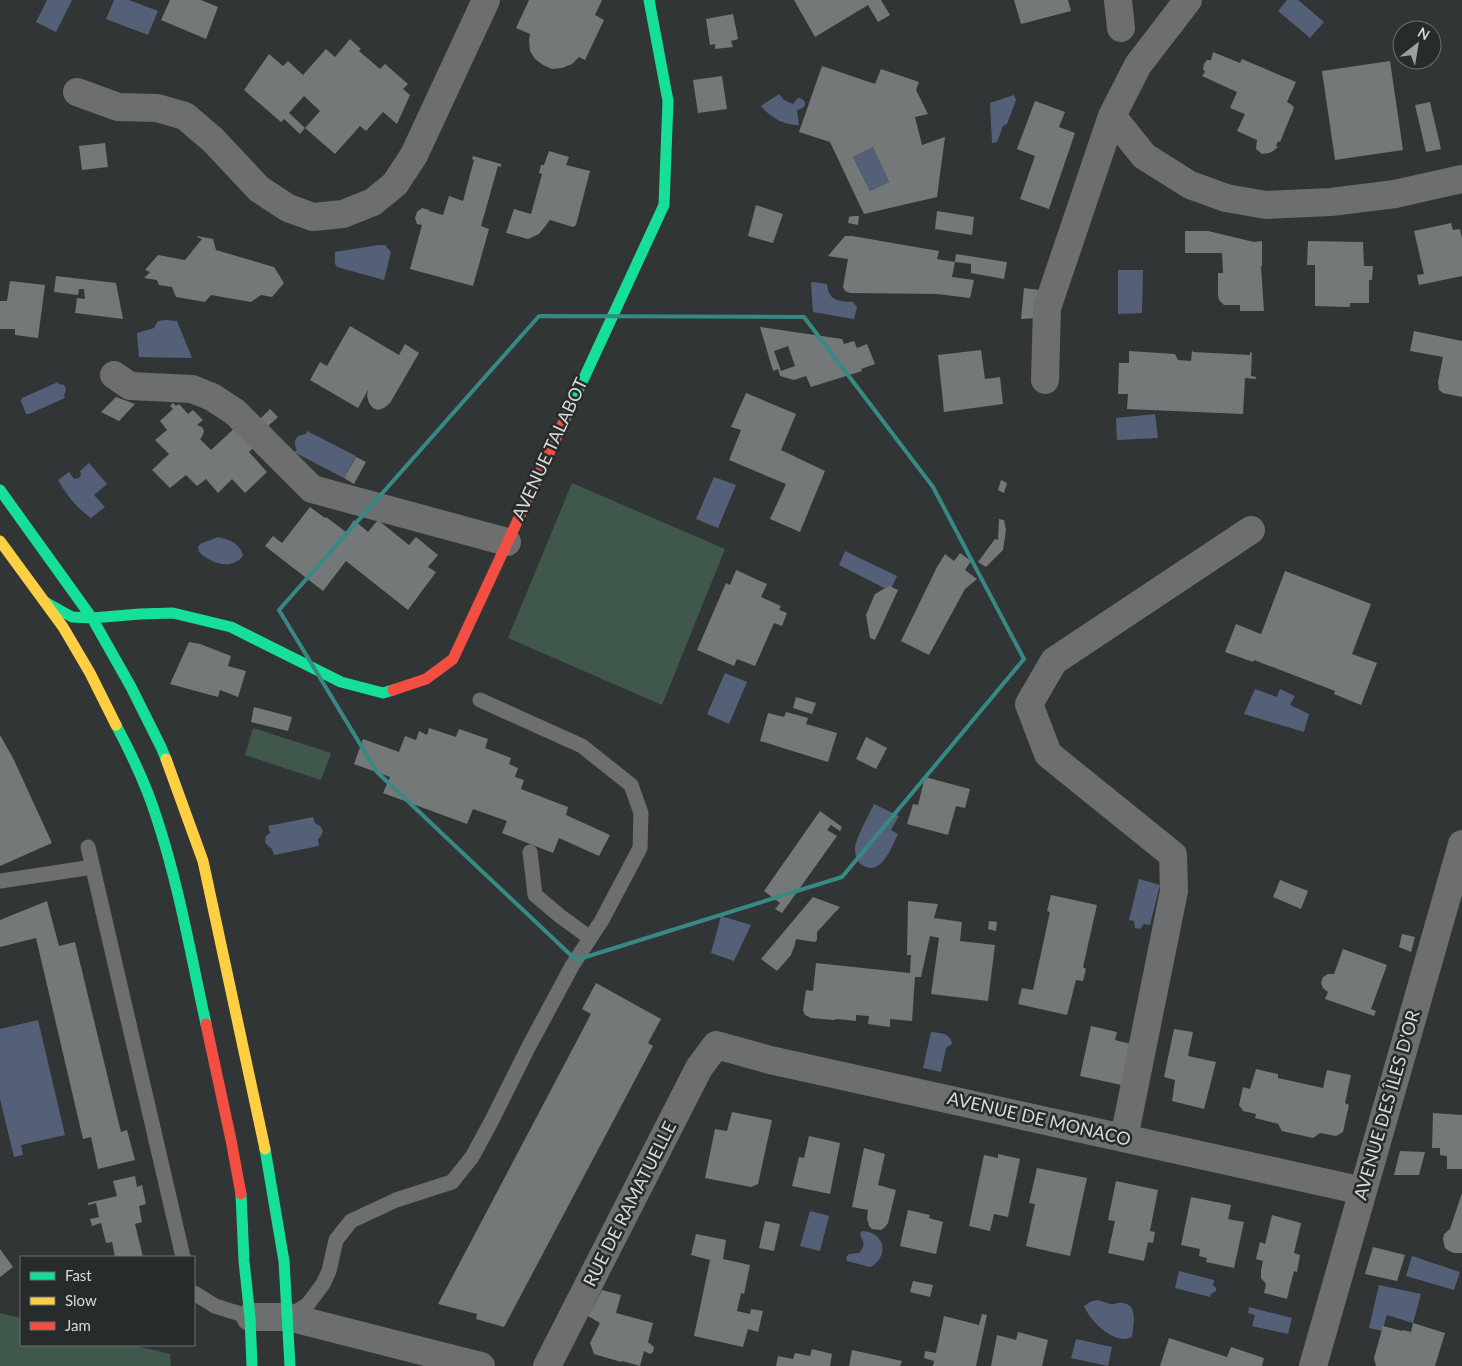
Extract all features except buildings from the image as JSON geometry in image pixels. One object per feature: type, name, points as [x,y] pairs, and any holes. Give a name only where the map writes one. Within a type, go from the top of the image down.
[{"type":"main road","name":"AVENUE TALABOT","points":[[44,602],[72,617],[92,618],[173,613],[231,627],[341,682],[383,693],[426,678],[453,659],[664,205],[668,101],[649,0]]},
{"type":"main road","points":[[0,490],[92,618],[131,687],[161,747],[203,861],[266,1155],[284,1261],[290,1366]]},
{"type":"main road","points":[[0,541],[63,627],[90,673],[134,759],[157,818],[172,868],[231,1140],[241,1196],[252,1366]]},
{"type":"street","points":[[77,92],[118,107],[157,108],[185,116],[213,140],[259,189],[288,208],[313,217],[343,214],[372,202],[395,184],[414,155],[486,0]]},
{"type":"street","points":[[1118,0],[1121,28]]},
{"type":"street","points":[[1046,380],[1047,308],[1112,116],[1138,65],[1188,0]]},
{"type":"street","points":[[1112,116],[1144,156],[1190,185],[1226,198],[1266,205],[1340,200],[1395,194],[1462,179]]},
{"type":"street","points":[[114,375],[130,386],[192,389],[212,397],[234,412],[312,489],[507,542]]},
{"type":"street","points":[[1124,1138],[1174,891],[1173,855],[1048,754],[1029,704],[1054,661],[1251,530]]},
{"type":"street","name":"AVENUE DES ÎLES D'OR","points":[[1313,1366],[1461,859]]},
{"type":"street","name":"AVENUE DE MONACO","points":[[716,1045],[770,1060],[1363,1191]]},
{"type":"street","name":"RUE DE RAMATUELLE","points":[[547,1366],[699,1068],[716,1045]]},
{"type":"street","points":[[250,1317],[288,1317],[481,1366]]},
{"type":"lane","points":[[288,1317],[308,1304],[323,1284],[329,1271],[336,1240],[351,1221],[396,1200],[452,1182],[467,1163],[491,1122],[572,966],[602,920],[640,848],[641,813],[631,785],[582,746],[480,700]]},
{"type":"lane","points":[[88,847],[183,1256]]},
{"type":"lane","points":[[530,852],[535,895],[590,938]]},
{"type":"lane","points":[[0,881],[93,867]]},
{"type":"lane","points":[[195,1294],[215,1306],[250,1317]]},
{"type":"highlighted area","points":[[539,316],[804,317],[933,487],[1024,659],[842,877],[576,960],[377,772],[279,610]]},
{"type":"green space","points":[[572,483],[725,549],[662,705],[508,638]]},
{"type":"green space","points":[[253,728],[331,753],[321,780],[245,755]]},
{"type":"green space","points":[[0,1313],[20,1318],[20,1346],[137,1346],[170,1354],[171,1366],[0,1366]]},
{"type":"water","points":[[47,0],[72,0],[56,32],[36,22]]},
{"type":"water","points":[[114,0],[129,0],[158,11],[148,35],[106,19]]},
{"type":"water","points":[[1287,0],[1298,0],[1324,22],[1310,38],[1278,11]]},
{"type":"water","points":[[779,94],[784,100],[793,104],[798,98],[805,102],[803,108],[797,110],[799,125],[788,124],[778,120],[761,106]]},
{"type":"water","points":[[1014,95],[1016,100],[1007,124],[1003,126],[997,142],[992,143],[990,103]]},
{"type":"water","points":[[873,147],[889,182],[870,191],[853,157]]},
{"type":"water","points":[[385,245],[391,252],[384,280],[337,267],[335,264],[335,252]]},
{"type":"water","points":[[1118,270],[1143,270],[1142,313],[1118,314]]},
{"type":"water","points":[[812,282],[827,284],[830,294],[835,299],[853,302],[857,307],[854,319],[813,312]]},
{"type":"water","points":[[158,321],[177,321],[192,358],[139,357],[137,333],[154,328]]},
{"type":"water","points":[[58,382],[64,385],[66,389],[65,398],[26,414],[21,401],[22,398]]},
{"type":"water","points":[[1155,414],[1158,438],[1117,440],[1116,418]]},
{"type":"water","points":[[307,431],[356,456],[344,478],[294,452],[297,450],[296,439],[306,434]]},
{"type":"water","points":[[89,463],[107,484],[94,495],[105,507],[91,518],[65,492],[58,480],[69,472],[74,479],[79,478],[81,475],[80,471]]},
{"type":"water","points":[[714,477],[736,485],[718,528],[696,519]]},
{"type":"water","points":[[218,537],[237,545],[243,556],[233,563],[221,564],[199,552],[198,547],[200,544]]},
{"type":"water","points":[[845,551],[897,576],[890,591],[839,565]]},
{"type":"water","points":[[725,673],[747,682],[729,724],[707,714]]},
{"type":"water","points":[[1255,689],[1277,697],[1280,689],[1295,696],[1290,705],[1309,714],[1304,732],[1244,714]]},
{"type":"water","points":[[874,804],[899,816],[891,830],[898,834],[885,859],[875,867],[869,868],[858,861],[855,847]]},
{"type":"water","points":[[313,817],[315,823],[323,831],[318,839],[319,846],[274,855],[272,849],[265,842],[266,836],[270,833],[268,826]]},
{"type":"water","points":[[1139,879],[1160,885],[1150,925],[1144,924],[1140,929],[1135,928],[1134,921],[1129,920]]},
{"type":"water","points":[[721,916],[751,925],[734,961],[711,953]]},
{"type":"water","points":[[38,1020],[65,1135],[21,1145],[23,1155],[14,1157],[0,1099],[0,1029]]},
{"type":"water","points":[[931,1032],[944,1034],[950,1038],[952,1044],[946,1048],[941,1072],[923,1068]]},
{"type":"water","points":[[810,1211],[829,1216],[820,1251],[800,1246]]},
{"type":"water","points":[[862,1231],[869,1232],[879,1238],[882,1244],[881,1256],[870,1267],[847,1261],[846,1257],[849,1254],[859,1253],[861,1250],[864,1245],[860,1233]]},
{"type":"water","points":[[1412,1256],[1460,1272],[1454,1290],[1406,1276]]},
{"type":"water","points":[[1179,1271],[1214,1280],[1213,1285],[1216,1291],[1210,1297],[1175,1288]]},
{"type":"water","points":[[1379,1285],[1421,1294],[1413,1323],[1387,1315],[1382,1331],[1369,1328]]},
{"type":"water","points":[[1098,1300],[1112,1304],[1127,1304],[1131,1307],[1134,1316],[1132,1337],[1118,1338],[1097,1325],[1084,1306]]},
{"type":"water","points":[[1249,1307],[1292,1318],[1288,1334],[1252,1326],[1255,1315],[1248,1313]]},
{"type":"water","points":[[1076,1339],[1112,1347],[1108,1366],[1071,1358]]},
{"type":"traffic: fast","points":[[565,419],[664,205],[668,101],[649,0]]},
{"type":"traffic: fast","points":[[0,490],[92,618],[131,687],[166,759]]},
{"type":"traffic: fast","points":[[45,602],[72,617],[92,618],[173,613],[231,627],[341,682],[383,693],[393,690]]},
{"type":"traffic: fast","points":[[116,725],[144,783],[165,844],[206,1024]]},
{"type":"traffic: fast","points":[[265,1149],[284,1261],[290,1366]]},
{"type":"traffic: fast","points":[[241,1194],[252,1366]]},
{"type":"traffic: slow","points":[[0,541],[63,627],[90,673],[116,725]]},
{"type":"traffic: slow","points":[[166,759],[203,861],[265,1149]]},
{"type":"traffic: jam","points":[[393,690],[426,679],[453,659],[565,419]]},
{"type":"traffic: jam","points":[[206,1024],[241,1194]]}]
